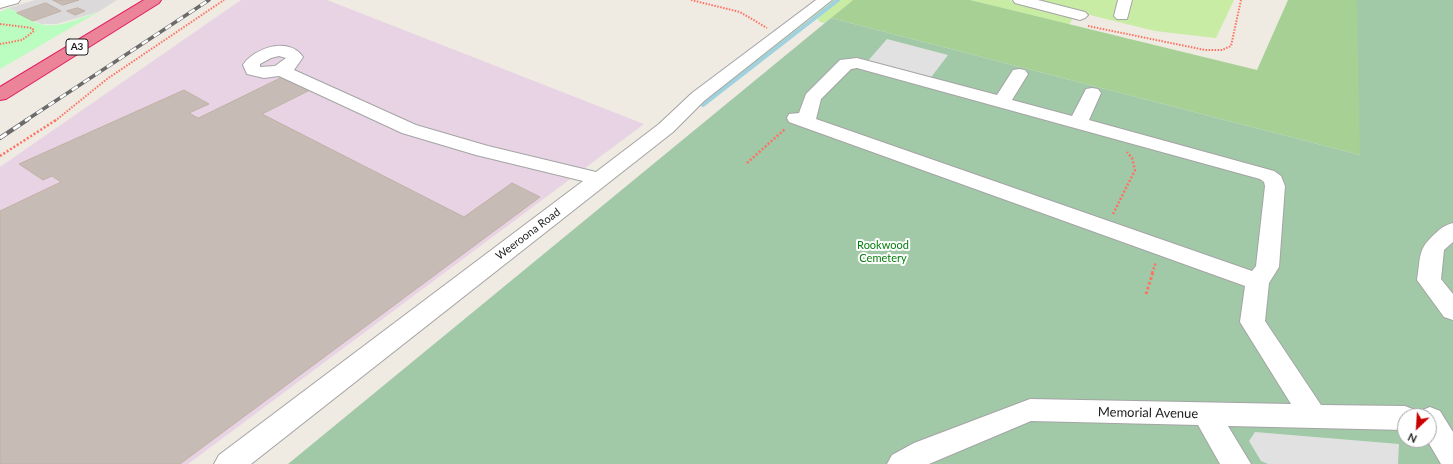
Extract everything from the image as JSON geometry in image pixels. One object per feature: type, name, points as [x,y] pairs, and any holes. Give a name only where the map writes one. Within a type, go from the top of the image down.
[{"type":"highway","name":"A3","points":[[0,81],[136,0]]},
{"type":"highway","name":"A3","points":[[0,95],[154,0]]},
{"type":"street","points":[[0,4],[13,0]]},
{"type":"street","name":"Weeroona Road","points":[[229,464],[666,128],[698,97],[824,0]]},
{"type":"street","points":[[1020,0],[1080,15]]},
{"type":"street","points":[[1122,16],[1125,0]]},
{"type":"street","points":[[1257,282],[801,120],[812,98],[846,64],[851,63],[1002,102],[1267,174],[1274,180],[1275,186],[1267,267],[1257,282],[1252,322],[1313,416]]},
{"type":"street","points":[[281,70],[409,129],[483,151],[600,179]]},
{"type":"street","points":[[1002,102],[1019,74]]},
{"type":"street","points":[[1078,123],[1092,93]]},
{"type":"street","points":[[1453,230],[1433,247],[1429,280],[1453,311]]},
{"type":"street","name":"Memorial Avenue","points":[[922,460],[1030,410],[1397,419]]},
{"type":"street","points":[[1206,414],[1236,464]]},
{"type":"street","points":[[1437,433],[1453,458]]},
{"type":"path","points":[[0,156],[46,128],[88,96],[107,79],[224,0]]},
{"type":"path","points":[[691,0],[740,12],[779,35]]},
{"type":"path","points":[[1080,15],[1078,19],[1090,27],[1205,50],[1222,50],[1231,46],[1241,0]]},
{"type":"path","points":[[0,24],[17,25],[34,30],[32,34],[27,37],[0,44]]},
{"type":"path","points":[[747,163],[801,120]]},
{"type":"path","points":[[1106,228],[1135,170],[1132,158],[1122,144],[1124,136]]},
{"type":"path","points":[[1146,294],[1160,247]]},
{"type":"shaded area","points":[[35,0],[117,0],[98,12],[56,24],[41,24],[9,8]]},
{"type":"shaded area","points":[[241,0],[327,0],[644,124],[188,464],[0,464],[0,167]]},
{"type":"shaded area","points":[[887,39],[948,55],[929,80],[867,62]]},
{"type":"shaded area","points":[[1255,432],[1397,444],[1397,448],[1399,448],[1398,464],[1268,464],[1261,461],[1249,441]]},
{"type":"green space","points":[[831,0],[836,0],[814,17],[807,20],[809,22],[714,95],[711,94]]},
{"type":"green space","points":[[840,0],[853,0],[825,23],[820,22],[817,18]]},
{"type":"green space","points":[[853,0],[970,0],[1257,70],[1288,0],[1421,0],[1360,155],[831,18]]},
{"type":"green space","points":[[970,0],[1009,0],[1074,16],[1069,25]]},
{"type":"green space","points":[[1029,0],[1234,0],[1216,38],[1155,31]]},
{"type":"green space","name":"Rookwood Cemetery","points":[[1357,0],[1453,0],[1453,464],[288,464],[831,18],[1360,155]]},
{"type":"green space","points":[[9,8],[32,21],[47,25],[62,24],[98,12],[0,69],[0,12]]},
{"type":"building","points":[[53,0],[79,0],[63,5]]},
{"type":"building","points":[[46,3],[61,11],[33,21],[17,13]]},
{"type":"building","points":[[78,8],[85,11],[75,15],[67,11]]},
{"type":"building","points":[[285,76],[312,89],[262,114],[464,217],[512,183],[540,197],[180,464],[0,464],[0,211],[61,182],[52,176],[43,180],[19,164],[184,90],[209,104],[189,113],[198,118]]},
{"type":"waterway","points":[[703,105],[838,0]]},
{"type":"railway","points":[[25,121],[209,0]]},
{"type":"railway","points":[[0,138],[27,120]]}]
